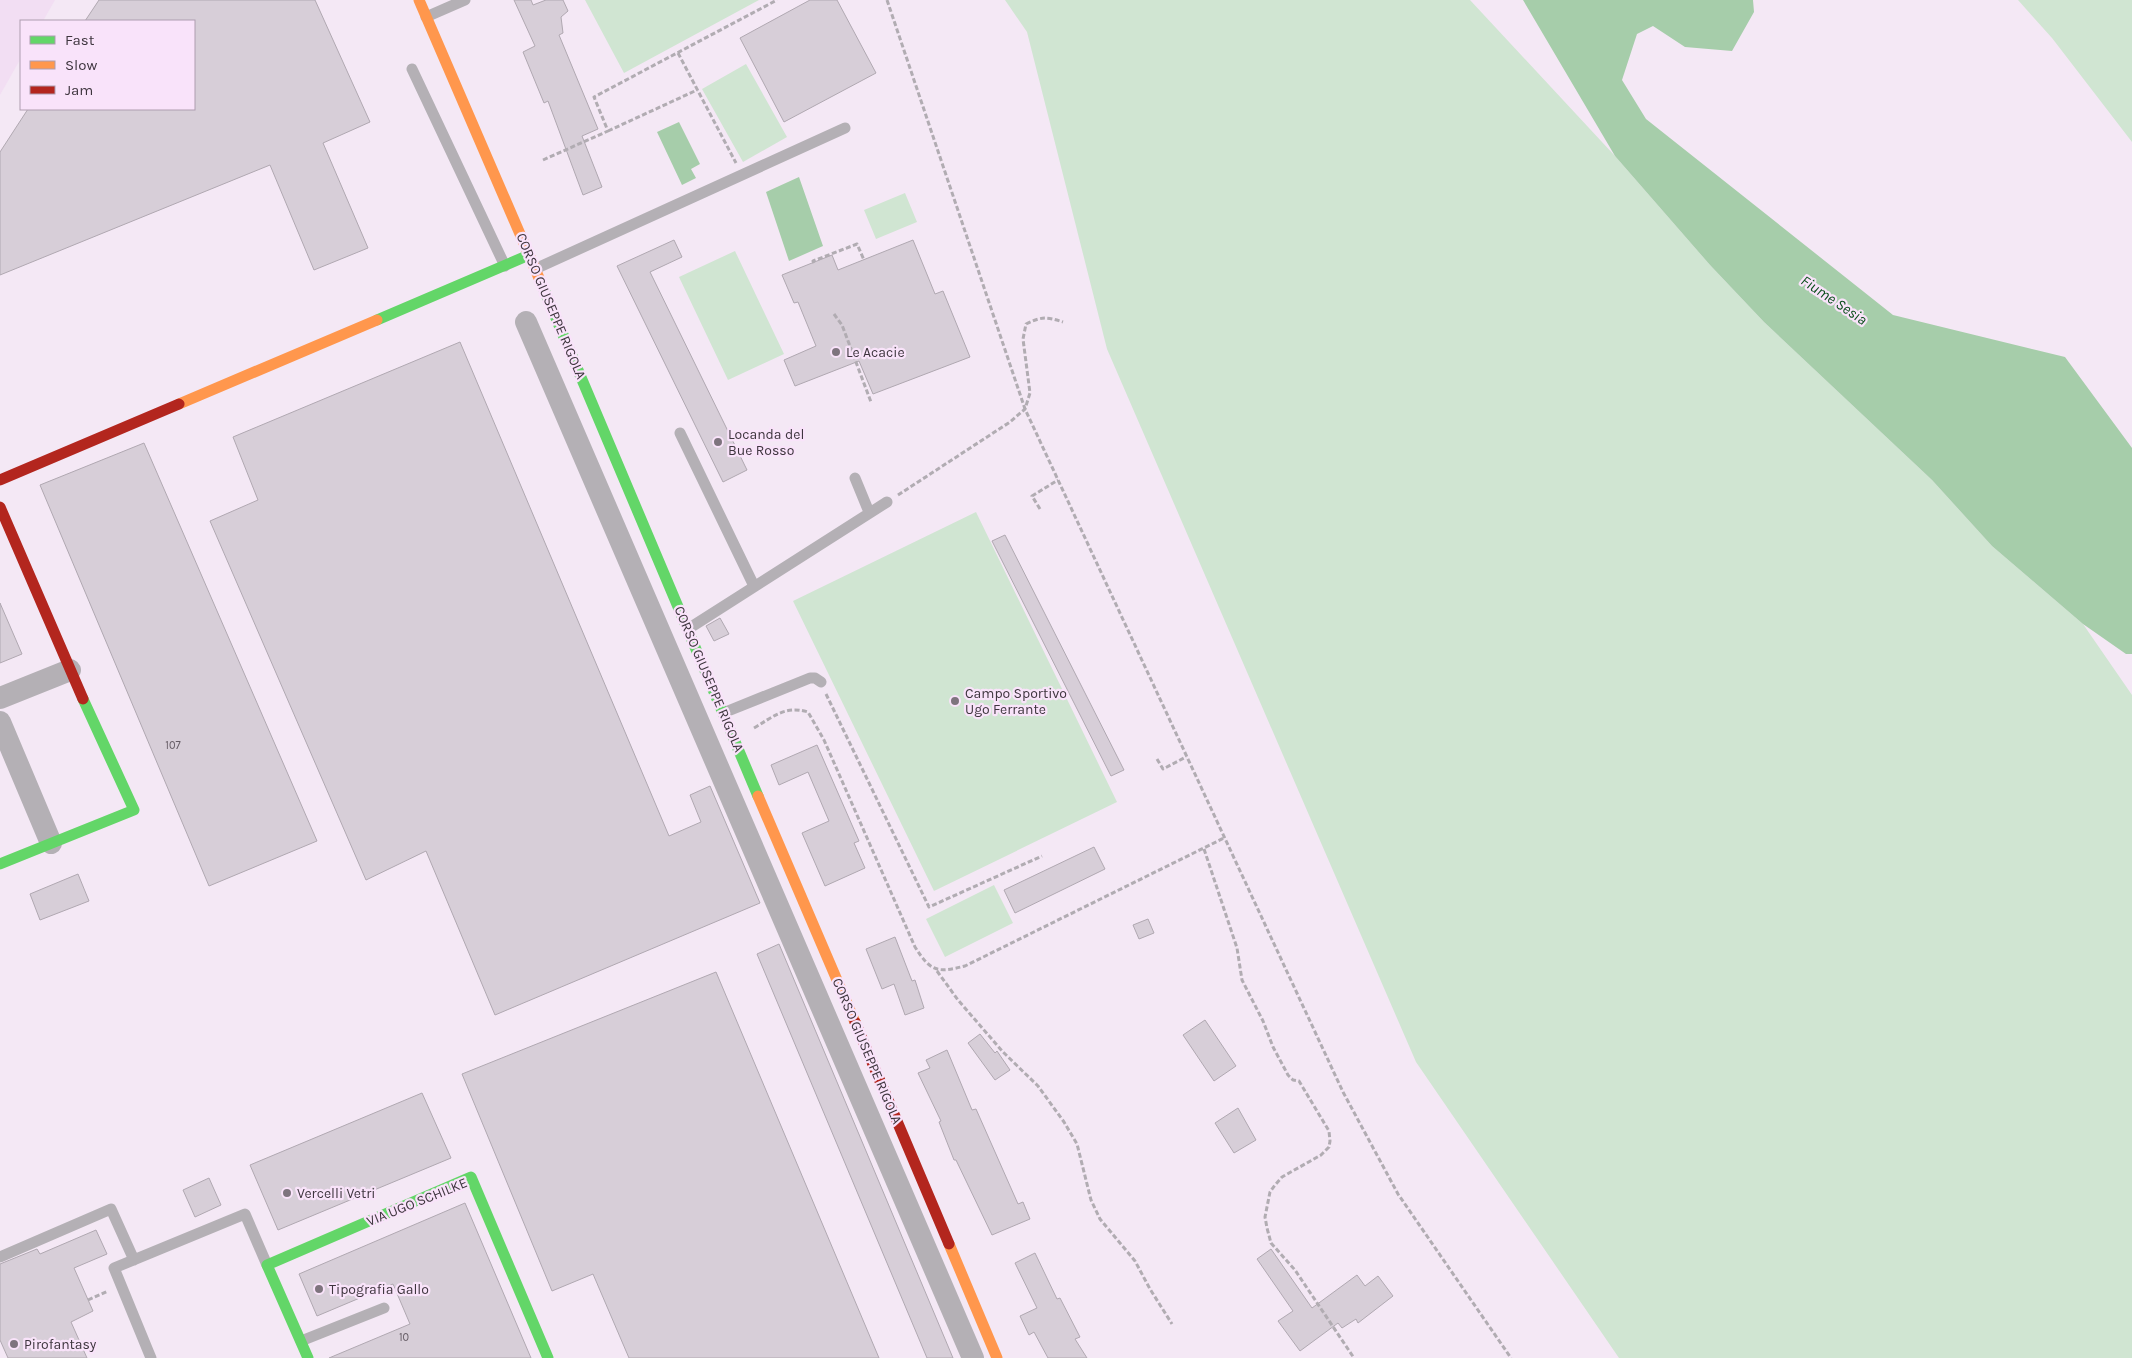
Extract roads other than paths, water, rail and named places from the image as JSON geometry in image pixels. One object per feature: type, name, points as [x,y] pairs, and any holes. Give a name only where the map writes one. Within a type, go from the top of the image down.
[{"type":"street","name":"CORSO GIUSEPPE RIGOLA","points":[[419,0],[997,1358]]},
{"type":"street","points":[[0,480],[529,255]]},
{"type":"street","points":[[526,322],[973,1358]]},
{"type":"street","points":[[0,507],[70,670],[134,810],[0,864]]},
{"type":"street","points":[[0,698],[70,670]]},
{"type":"street","points":[[0,722],[51,844]]},
{"type":"street","name":"VIA UGO SCHILKE","points":[[267,1265],[471,1177],[548,1358]]},
{"type":"street","points":[[267,1265],[308,1358]]},
{"type":"lane","points":[[426,17],[465,0]]},
{"type":"lane","points":[[412,69],[505,266]]},
{"type":"lane","points":[[535,269],[845,128]]},
{"type":"lane","points":[[680,433],[754,586]]},
{"type":"lane","points":[[855,478],[869,512]]},
{"type":"lane","points":[[688,629],[887,502]]},
{"type":"lane","points":[[723,713],[810,678],[815,678],[821,682]]},
{"type":"lane","points":[[0,1257],[110,1209],[134,1260]]},
{"type":"lane","points":[[151,1358],[114,1268],[245,1214],[267,1265]]},
{"type":"lane","points":[[301,1341],[384,1308]]},
{"type":"water","name":"Fiume Sesia","points":[[1523,0],[1753,0],[1754,12],[1732,51],[1685,47],[1653,26],[1637,34],[1622,80],[1646,119],[1893,315],[2065,357],[2132,448],[2132,654],[2126,654],[2083,624],[1992,546],[1932,480],[1764,322],[1710,265],[1615,156]]},
{"type":"water","points":[[679,122],[700,164],[691,169],[696,178],[682,185],[657,132]]},
{"type":"water","points":[[799,177],[823,246],[789,261],[766,192]]},
{"type":"place","name":"Le Acacie","points":[[836,352]]},
{"type":"place","name":"Locanda del Bue Rosso","points":[[718,442]]},
{"type":"place","name":"Campo Sportivo Ugo Ferrante","points":[[955,701]]},
{"type":"place","name":"Vercelli Vetri","points":[[287,1193]]},
{"type":"place","name":"Tipografia Gallo","points":[[319,1289]]},
{"type":"place","name":"Pirofantasy","points":[[14,1344]]}]
